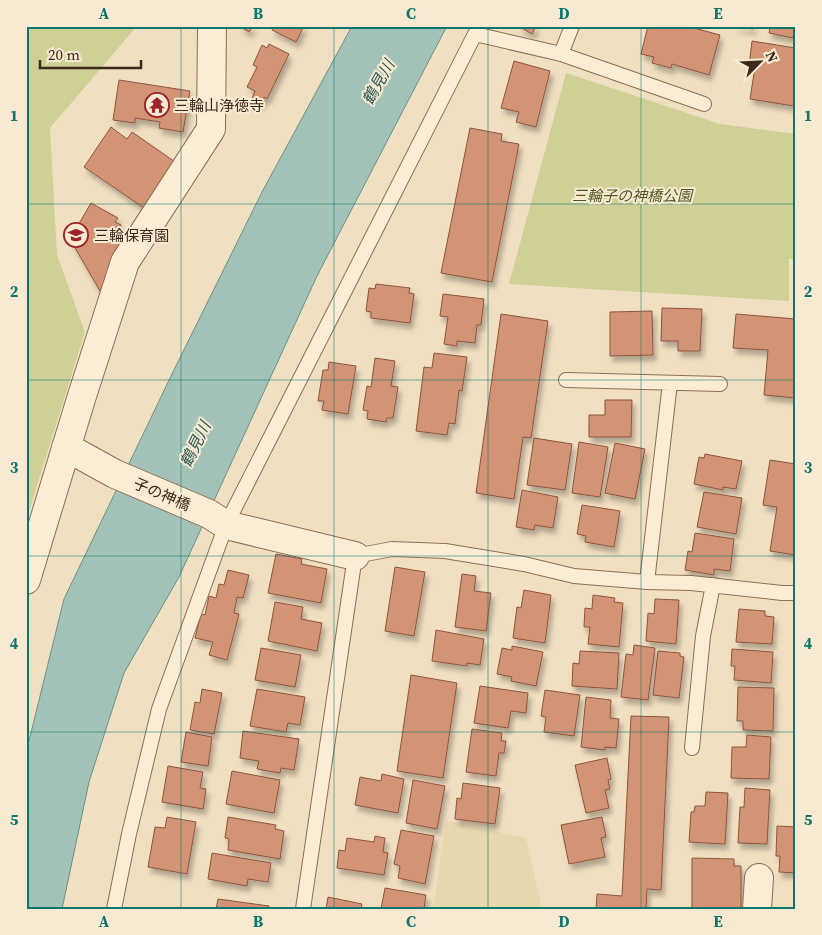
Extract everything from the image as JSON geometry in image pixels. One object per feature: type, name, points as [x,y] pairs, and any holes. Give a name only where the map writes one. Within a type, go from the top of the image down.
[{"type":"street","points":[[26,580],[125,262],[211,128],[212,26]]},
{"type":"street","name":"子の神橋","points":[[66,447],[115,474],[217,520],[355,556]]},
{"type":"street","points":[[757,909],[759,878]]},
{"type":"lane","points":[[561,54],[572,26]]},
{"type":"lane","points":[[114,909],[128,834],[159,708],[217,520],[475,34],[561,54],[704,104]]},
{"type":"lane","points":[[566,380],[720,384]]},
{"type":"lane","points":[[648,582],[670,383]]},
{"type":"lane","points":[[303,909],[355,556],[392,549],[445,551],[524,564],[574,576],[648,582],[691,583],[796,593]]},
{"type":"lane","points":[[692,748],[703,636],[712,585]]},
{"type":"shaded area","points":[[446,821],[526,838],[542,909],[433,909]]},
{"type":"green space","points":[[26,26],[137,26],[50,128],[57,255],[85,332],[26,521]]},
{"type":"green space","name":"三輪子の神橋公園","points":[[566,73],[720,124],[796,134],[796,259],[789,259],[789,301],[509,284]]},
{"type":"water","name":"鶴見川","points":[[352,26],[447,26],[317,276],[179,577],[124,673],[89,782],[62,909],[26,909],[26,753],[64,599],[262,192]]},
{"type":"building","points":[[239,26],[253,26],[249,32]]},
{"type":"building","points":[[274,26],[304,26],[296,42],[272,30]]},
{"type":"building","points":[[518,26],[536,26],[532,34]]},
{"type":"building","points":[[648,26],[687,26],[720,35],[709,75],[672,64],[671,68],[652,63],[654,57],[641,54]]},
{"type":"building","points":[[734,26],[754,26],[753,29]]},
{"type":"building","points":[[770,26],[795,26],[793,38],[769,33]]},
{"type":"building","points":[[752,41],[796,48],[796,94],[794,106],[750,99],[755,67],[749,66]]},
{"type":"building","points":[[269,44],[289,54],[267,99],[264,97],[260,105],[251,101],[255,91],[247,87],[257,67],[253,65],[262,45],[267,48]]},
{"type":"building","points":[[514,61],[550,71],[536,127],[516,122],[519,112],[501,108]]},
{"type":"building","points":[[119,80],[190,91],[183,132],[159,128],[160,122],[135,118],[135,123],[113,120]]},
{"type":"building","points":[[111,127],[127,139],[132,132],[178,164],[147,210],[84,167]]},
{"type":"building","points":[[470,128],[502,134],[501,141],[519,144],[492,282],[441,273]]},
{"type":"building","points":[[91,203],[118,218],[115,222],[121,225],[117,234],[128,240],[100,291],[70,239]]},
{"type":"building","points":[[376,284],[410,288],[409,293],[414,294],[410,323],[371,318],[371,312],[366,311],[369,288],[375,289]]},
{"type":"building","points":[[443,294],[484,299],[481,325],[477,325],[475,343],[457,341],[457,346],[444,344],[448,317],[440,316]]},
{"type":"building","points":[[662,308],[702,309],[700,351],[678,351],[678,341],[661,341]]},
{"type":"building","points":[[652,311],[653,355],[610,356],[610,312]]},
{"type":"building","points":[[501,314],[548,321],[531,438],[523,437],[514,499],[476,493]]},
{"type":"building","points":[[736,314],[796,319],[796,398],[764,395],[768,350],[733,348]]},
{"type":"building","points":[[434,353],[467,357],[462,391],[459,390],[455,424],[449,423],[447,435],[416,431],[424,367],[432,368]]},
{"type":"building","points":[[375,358],[395,361],[391,386],[398,387],[393,418],[387,418],[386,422],[367,419],[368,411],[363,410],[367,386],[371,387]]},
{"type":"building","points":[[329,362],[356,366],[348,414],[322,410],[324,401],[318,401],[323,370],[328,370]]},
{"type":"building","points":[[605,400],[632,400],[631,437],[589,437],[589,415],[605,415]]},
{"type":"building","points":[[534,438],[572,444],[565,490],[527,485]]},
{"type":"building","points":[[579,442],[608,447],[600,497],[572,493]]},
{"type":"building","points":[[615,443],[645,449],[635,499],[605,493]]},
{"type":"building","points":[[705,454],[742,461],[736,489],[723,487],[723,490],[694,484],[699,457],[704,458]]},
{"type":"building","points":[[770,460],[796,464],[796,555],[770,551],[777,507],[763,505]]},
{"type":"building","points":[[522,490],[558,497],[553,528],[535,525],[534,530],[516,527]]},
{"type":"building","points":[[704,492],[742,498],[736,534],[697,527]]},
{"type":"building","points":[[582,505],[620,511],[614,547],[585,542],[586,536],[577,534]]},
{"type":"building","points":[[695,533],[734,539],[730,571],[714,569],[714,575],[685,570],[688,551],[692,552]]},
{"type":"building","points":[[276,554],[302,559],[301,564],[327,569],[321,603],[268,593]]},
{"type":"building","points":[[395,567],[425,572],[414,636],[385,631]]},
{"type":"building","points":[[228,570],[249,575],[243,598],[237,597],[234,613],[239,614],[227,660],[209,655],[213,642],[195,638],[201,614],[205,615],[209,596],[216,598],[219,584],[224,585]]},
{"type":"building","points":[[462,574],[476,576],[474,591],[491,593],[486,631],[455,627]]},
{"type":"building","points":[[524,590],[551,595],[545,643],[513,638],[517,607],[521,608]]},
{"type":"building","points":[[593,595],[615,598],[614,602],[623,603],[619,647],[588,644],[590,627],[584,627],[585,608],[592,609]]},
{"type":"building","points":[[655,599],[679,600],[676,644],[646,641],[648,613],[654,614]]},
{"type":"building","points":[[275,602],[303,607],[301,619],[322,623],[317,651],[268,641]]},
{"type":"building","points":[[739,609],[765,611],[765,616],[774,617],[772,644],[736,642]]},
{"type":"building","points":[[436,630],[484,639],[480,665],[467,663],[467,666],[432,661]]},
{"type":"building","points":[[634,645],[655,648],[648,700],[621,697],[626,654],[633,655]]},
{"type":"building","points":[[512,646],[543,652],[536,686],[511,681],[512,677],[497,674],[502,648],[512,650]]},
{"type":"building","points":[[261,648],[301,655],[295,687],[255,680]]},
{"type":"building","points":[[732,649],[773,652],[771,683],[734,680],[735,666],[731,666]]},
{"type":"building","points":[[580,651],[619,653],[617,689],[572,686],[573,663],[579,664]]},
{"type":"building","points":[[658,651],[680,653],[680,656],[684,657],[679,698],[653,695]]},
{"type":"building","points":[[411,675],[457,683],[443,778],[397,771]]},
{"type":"building","points":[[480,686],[528,693],[526,713],[511,711],[508,728],[474,723]]},
{"type":"building","points":[[738,687],[774,688],[773,731],[743,730],[743,721],[737,721]]},
{"type":"building","points":[[202,689],[222,693],[214,734],[190,730],[195,702],[200,703]]},
{"type":"building","points":[[257,689],[305,697],[300,725],[288,723],[286,732],[250,726]]},
{"type":"building","points":[[545,690],[580,695],[574,736],[544,732],[546,717],[541,716]]},
{"type":"building","points":[[586,697],[611,700],[610,718],[619,719],[616,748],[605,747],[605,750],[581,747]]},
{"type":"building","points":[[631,716],[669,717],[661,890],[647,889],[646,909],[596,909],[597,894],[622,896]]},
{"type":"building","points":[[472,729],[502,733],[501,741],[506,741],[504,753],[499,753],[496,776],[466,772]]},
{"type":"building","points":[[243,731],[299,739],[294,770],[281,768],[280,773],[257,769],[259,761],[240,758]]},
{"type":"building","points":[[186,732],[212,737],[208,766],[181,762]]},
{"type":"building","points":[[747,735],[771,737],[769,779],[731,778],[732,747],[746,747]]},
{"type":"building","points":[[796,756],[796,800],[794,799]]},
{"type":"building","points":[[607,758],[611,779],[608,780],[610,789],[605,790],[609,808],[586,813],[575,765]]},
{"type":"building","points":[[168,766],[203,772],[200,788],[206,789],[203,809],[162,802]]},
{"type":"building","points":[[232,771],[280,780],[274,813],[226,804]]},
{"type":"building","points":[[382,774],[404,779],[398,813],[355,805],[360,777],[381,781]]},
{"type":"building","points":[[413,780],[445,786],[437,829],[406,823]]},
{"type":"building","points":[[463,783],[500,788],[495,824],[455,819],[457,798],[461,799]]},
{"type":"building","points":[[745,788],[770,790],[767,844],[738,843],[740,807],[744,807]]},
{"type":"building","points":[[706,792],[728,793],[725,844],[689,842],[691,812],[694,812],[695,806],[705,806]]},
{"type":"building","points":[[167,817],[196,822],[187,874],[148,867],[155,827],[165,828]]},
{"type":"building","points":[[228,817],[276,825],[275,829],[284,831],[280,859],[228,850],[229,839],[225,838]]},
{"type":"building","points":[[602,817],[606,837],[601,838],[605,857],[569,864],[561,825]]},
{"type":"building","points":[[777,826],[796,827],[796,873],[779,872],[780,856],[776,856]]},
{"type":"building","points":[[401,830],[434,836],[425,884],[398,878],[400,866],[394,864]]},
{"type":"building","points":[[375,836],[385,838],[383,852],[388,853],[384,875],[337,868],[339,850],[345,851],[347,838],[374,842]]},
{"type":"building","points":[[212,853],[271,863],[268,882],[248,879],[247,886],[208,879]]},
{"type":"building","points":[[692,858],[734,859],[734,866],[741,866],[741,909],[692,909]]},
{"type":"building","points":[[385,888],[426,895],[424,909],[381,909]]},
{"type":"building","points":[[328,897],[362,904],[361,909],[326,909]]},
{"type":"building","points":[[218,899],[269,906],[268,909],[216,909]]},
{"type":"place","name":"三輪山浄徳寺","points":[[157,105]]},
{"type":"place","name":"三輪保育園","points":[[76,235]]}]
